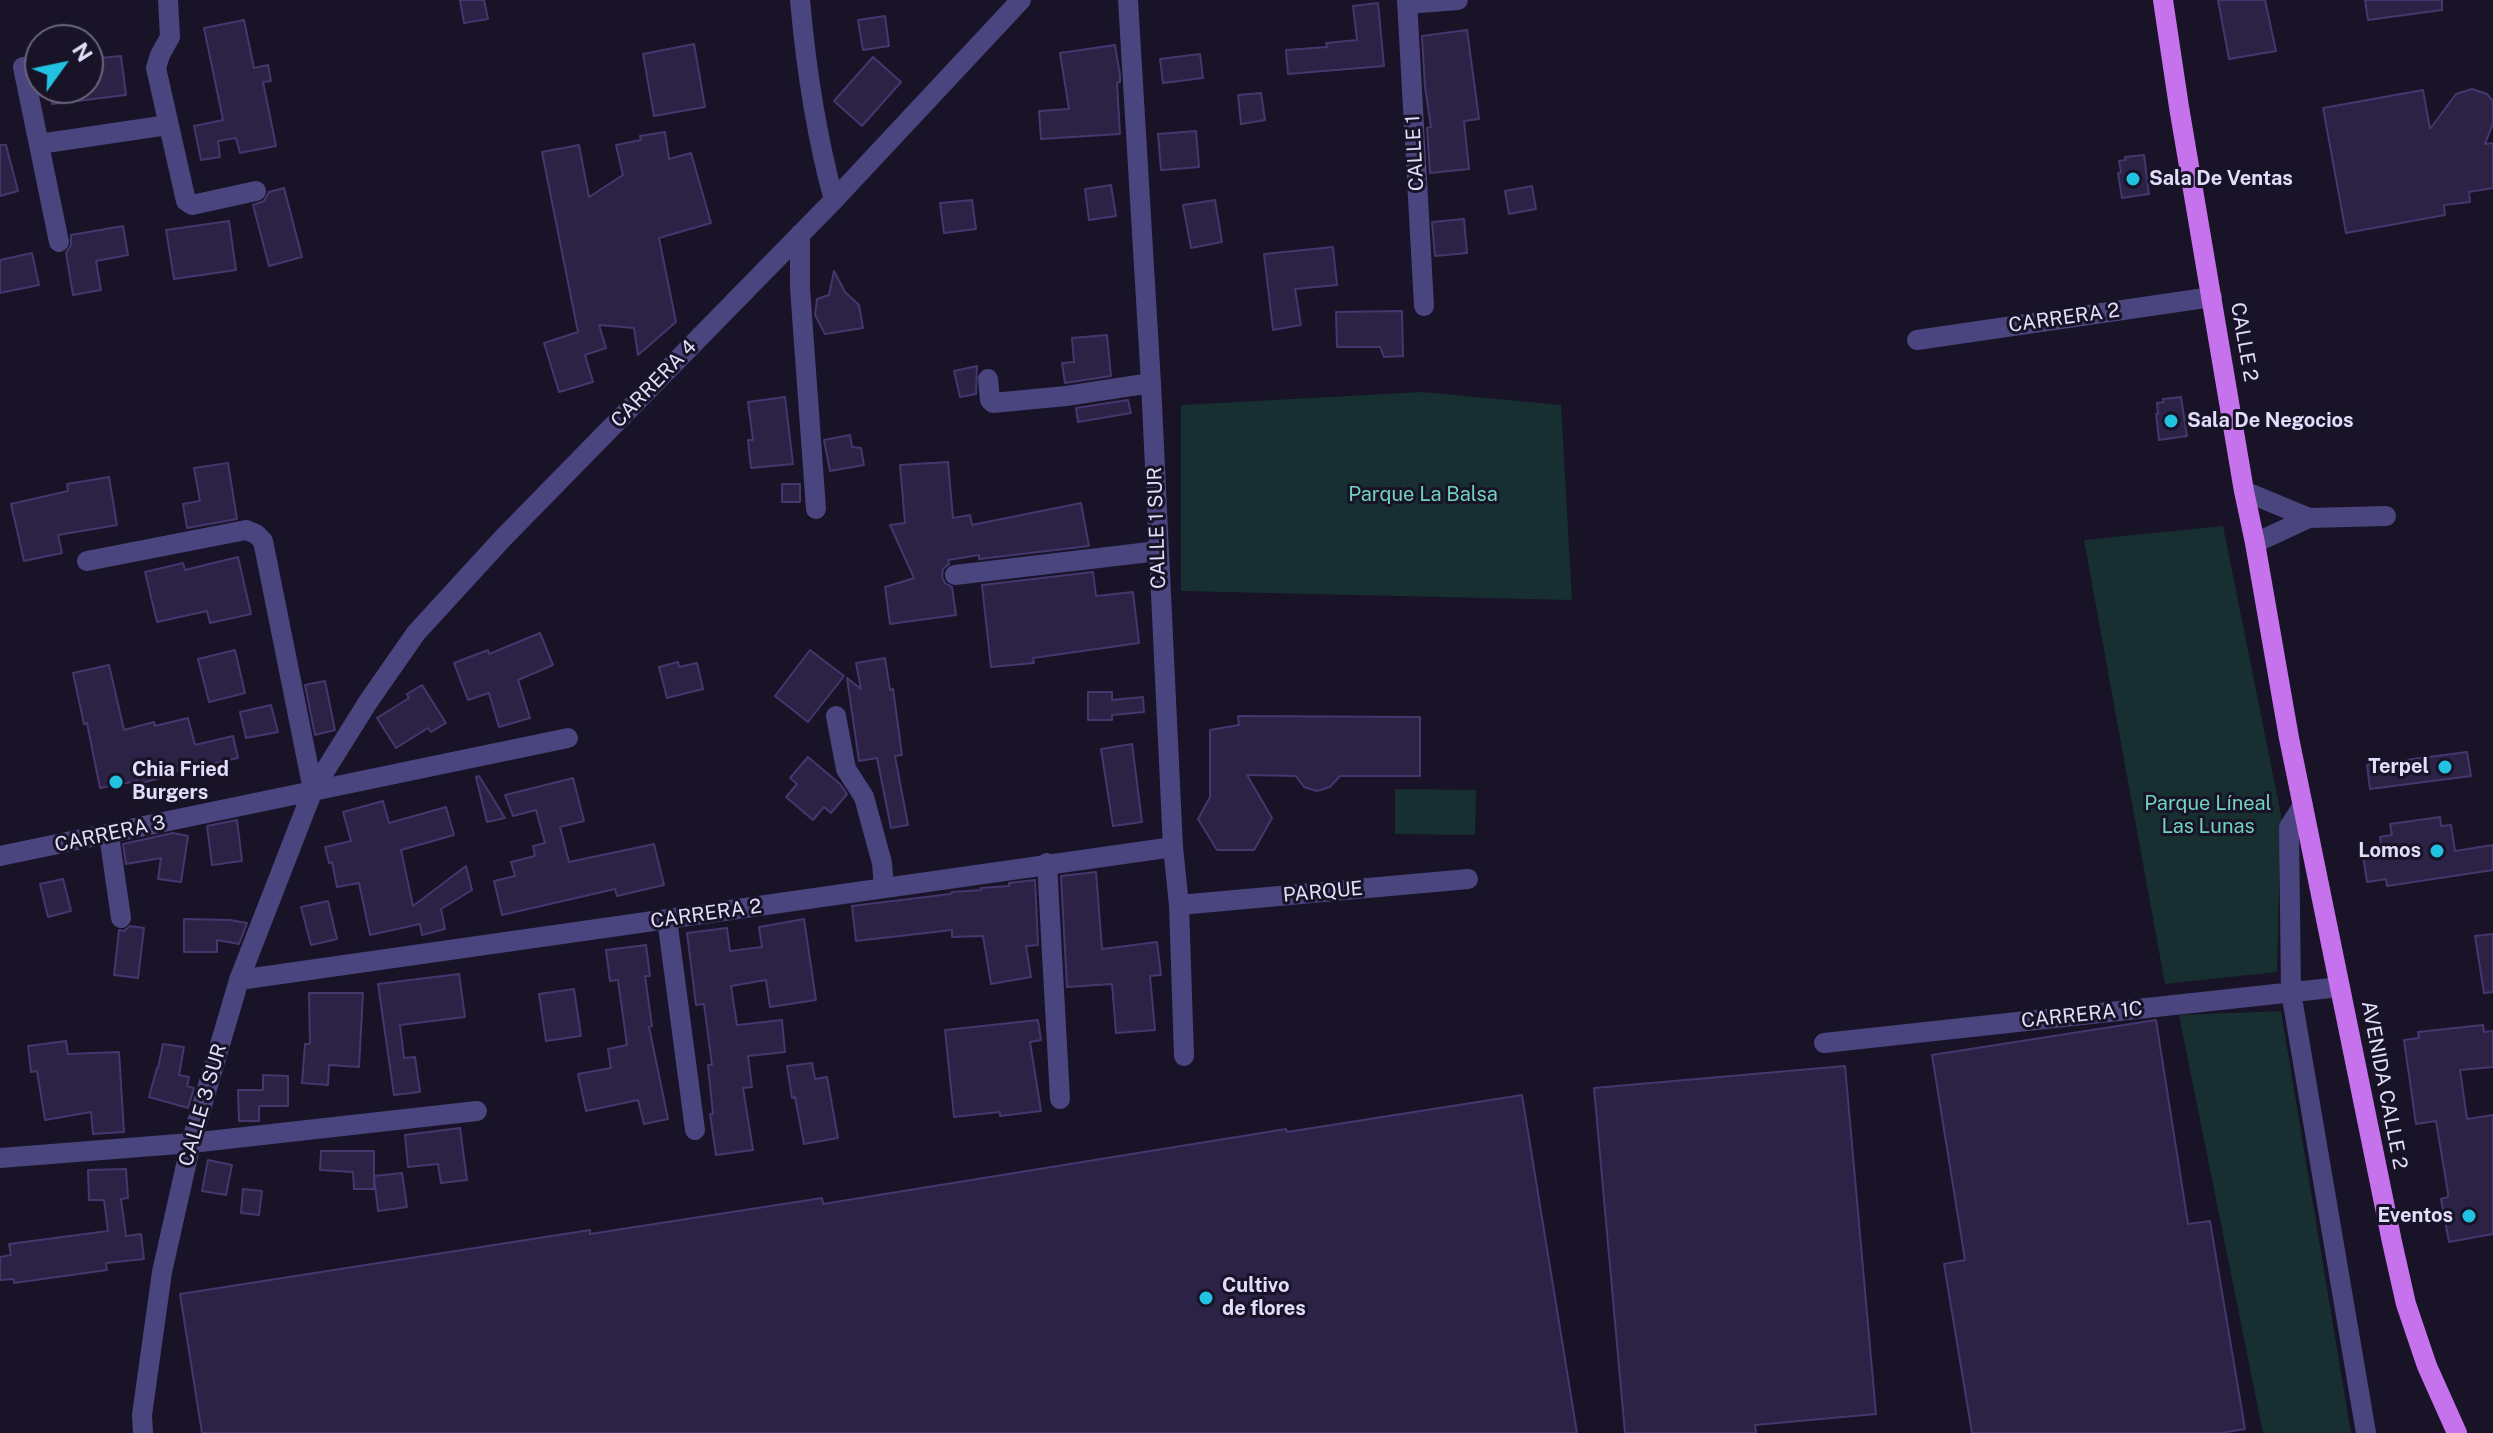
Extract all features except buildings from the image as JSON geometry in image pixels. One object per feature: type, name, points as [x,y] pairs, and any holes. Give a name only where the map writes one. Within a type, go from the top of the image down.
[{"type":"main road","name":"CALLE 2","points":[[2163,0],[2244,491],[2308,833]]},
{"type":"main road","name":"AVENIDA CALLE 2","points":[[2308,833],[2406,1304],[2427,1366],[2457,1433]]},
{"type":"street","points":[[168,0],[170,37],[156,68],[186,201],[192,205],[256,191]]},
{"type":"street","points":[[800,0],[805,55],[834,200]]},
{"type":"street","name":"CARRERA 4","points":[[313,790],[416,633],[504,537],[834,200],[1021,0]]},
{"type":"street","name":"CALLE 1 SUR","points":[[1128,0],[1151,383],[1173,847],[1179,905],[1184,1056]]},
{"type":"street","points":[[1407,2],[1458,0]]},
{"type":"street","name":"CALLE 1","points":[[1407,2],[1424,306]]},
{"type":"street","points":[[23,67],[59,242]]},
{"type":"street","points":[[39,144],[168,125]]},
{"type":"street","points":[[800,234],[800,288],[816,509]]},
{"type":"street","name":"CARRERA 2","points":[[1917,340],[2212,297]]},
{"type":"street","points":[[988,379],[993,403],[1151,383]]},
{"type":"street","points":[[2244,491],[2309,518]]},
{"type":"street","points":[[2255,543],[2309,518],[2386,516]]},
{"type":"street","points":[[87,561],[246,530],[263,541],[313,790]]},
{"type":"street","points":[[955,575],[1158,551]]},
{"type":"street","points":[[836,716],[846,769],[864,797],[882,863],[884,887]]},
{"type":"street","name":"CARRERA 3","points":[[0,856],[568,738]]},
{"type":"street","name":"CALLE 3 SUR","points":[[143,1433],[142,1415],[162,1272],[191,1143],[239,980],[313,790]]},
{"type":"street","points":[[2303,805],[2289,827],[2291,992],[2366,1433]]},
{"type":"street","points":[[109,835],[121,918]]},
{"type":"street","name":"CARRERA 2","points":[[239,980],[1173,847]]},
{"type":"street","points":[[1047,863],[1060,1099]]},
{"type":"street","name":"PARQUE","points":[[1179,905],[1468,879]]},
{"type":"street","points":[[667,919],[695,1130]]},
{"type":"street","name":"CARRERA 1C","points":[[1824,1043],[2340,987]]},
{"type":"street","points":[[0,1158],[191,1143],[477,1111]]},
{"type":"green space","name":"Parque La Balsa","points":[[1423,392],[1561,405],[1572,600],[1181,591],[1181,405]]},
{"type":"green space","name":"Parque Líneal Las Lunas","points":[[2223,526],[2281,815],[2277,972],[2165,984],[2084,540]]},
{"type":"green space","points":[[1395,789],[1476,790],[1475,835],[1395,834]]},
{"type":"green space","points":[[2281,1011],[2351,1433],[2263,1433],[2179,1015]]},
{"type":"place","name":"Sala De Ventas","points":[[2133,179]]},
{"type":"place","name":"Sala De Negocios","points":[[2171,421]]},
{"type":"place","name":"Terpel","points":[[2445,767]]},
{"type":"place","name":"Chia Fried Burgers","points":[[116,782]]},
{"type":"place","name":"Lomos","points":[[2437,851]]},
{"type":"place","name":"Eventos","points":[[2469,1216]]},
{"type":"place","name":"Cultivo de flores","points":[[1206,1298]]}]
